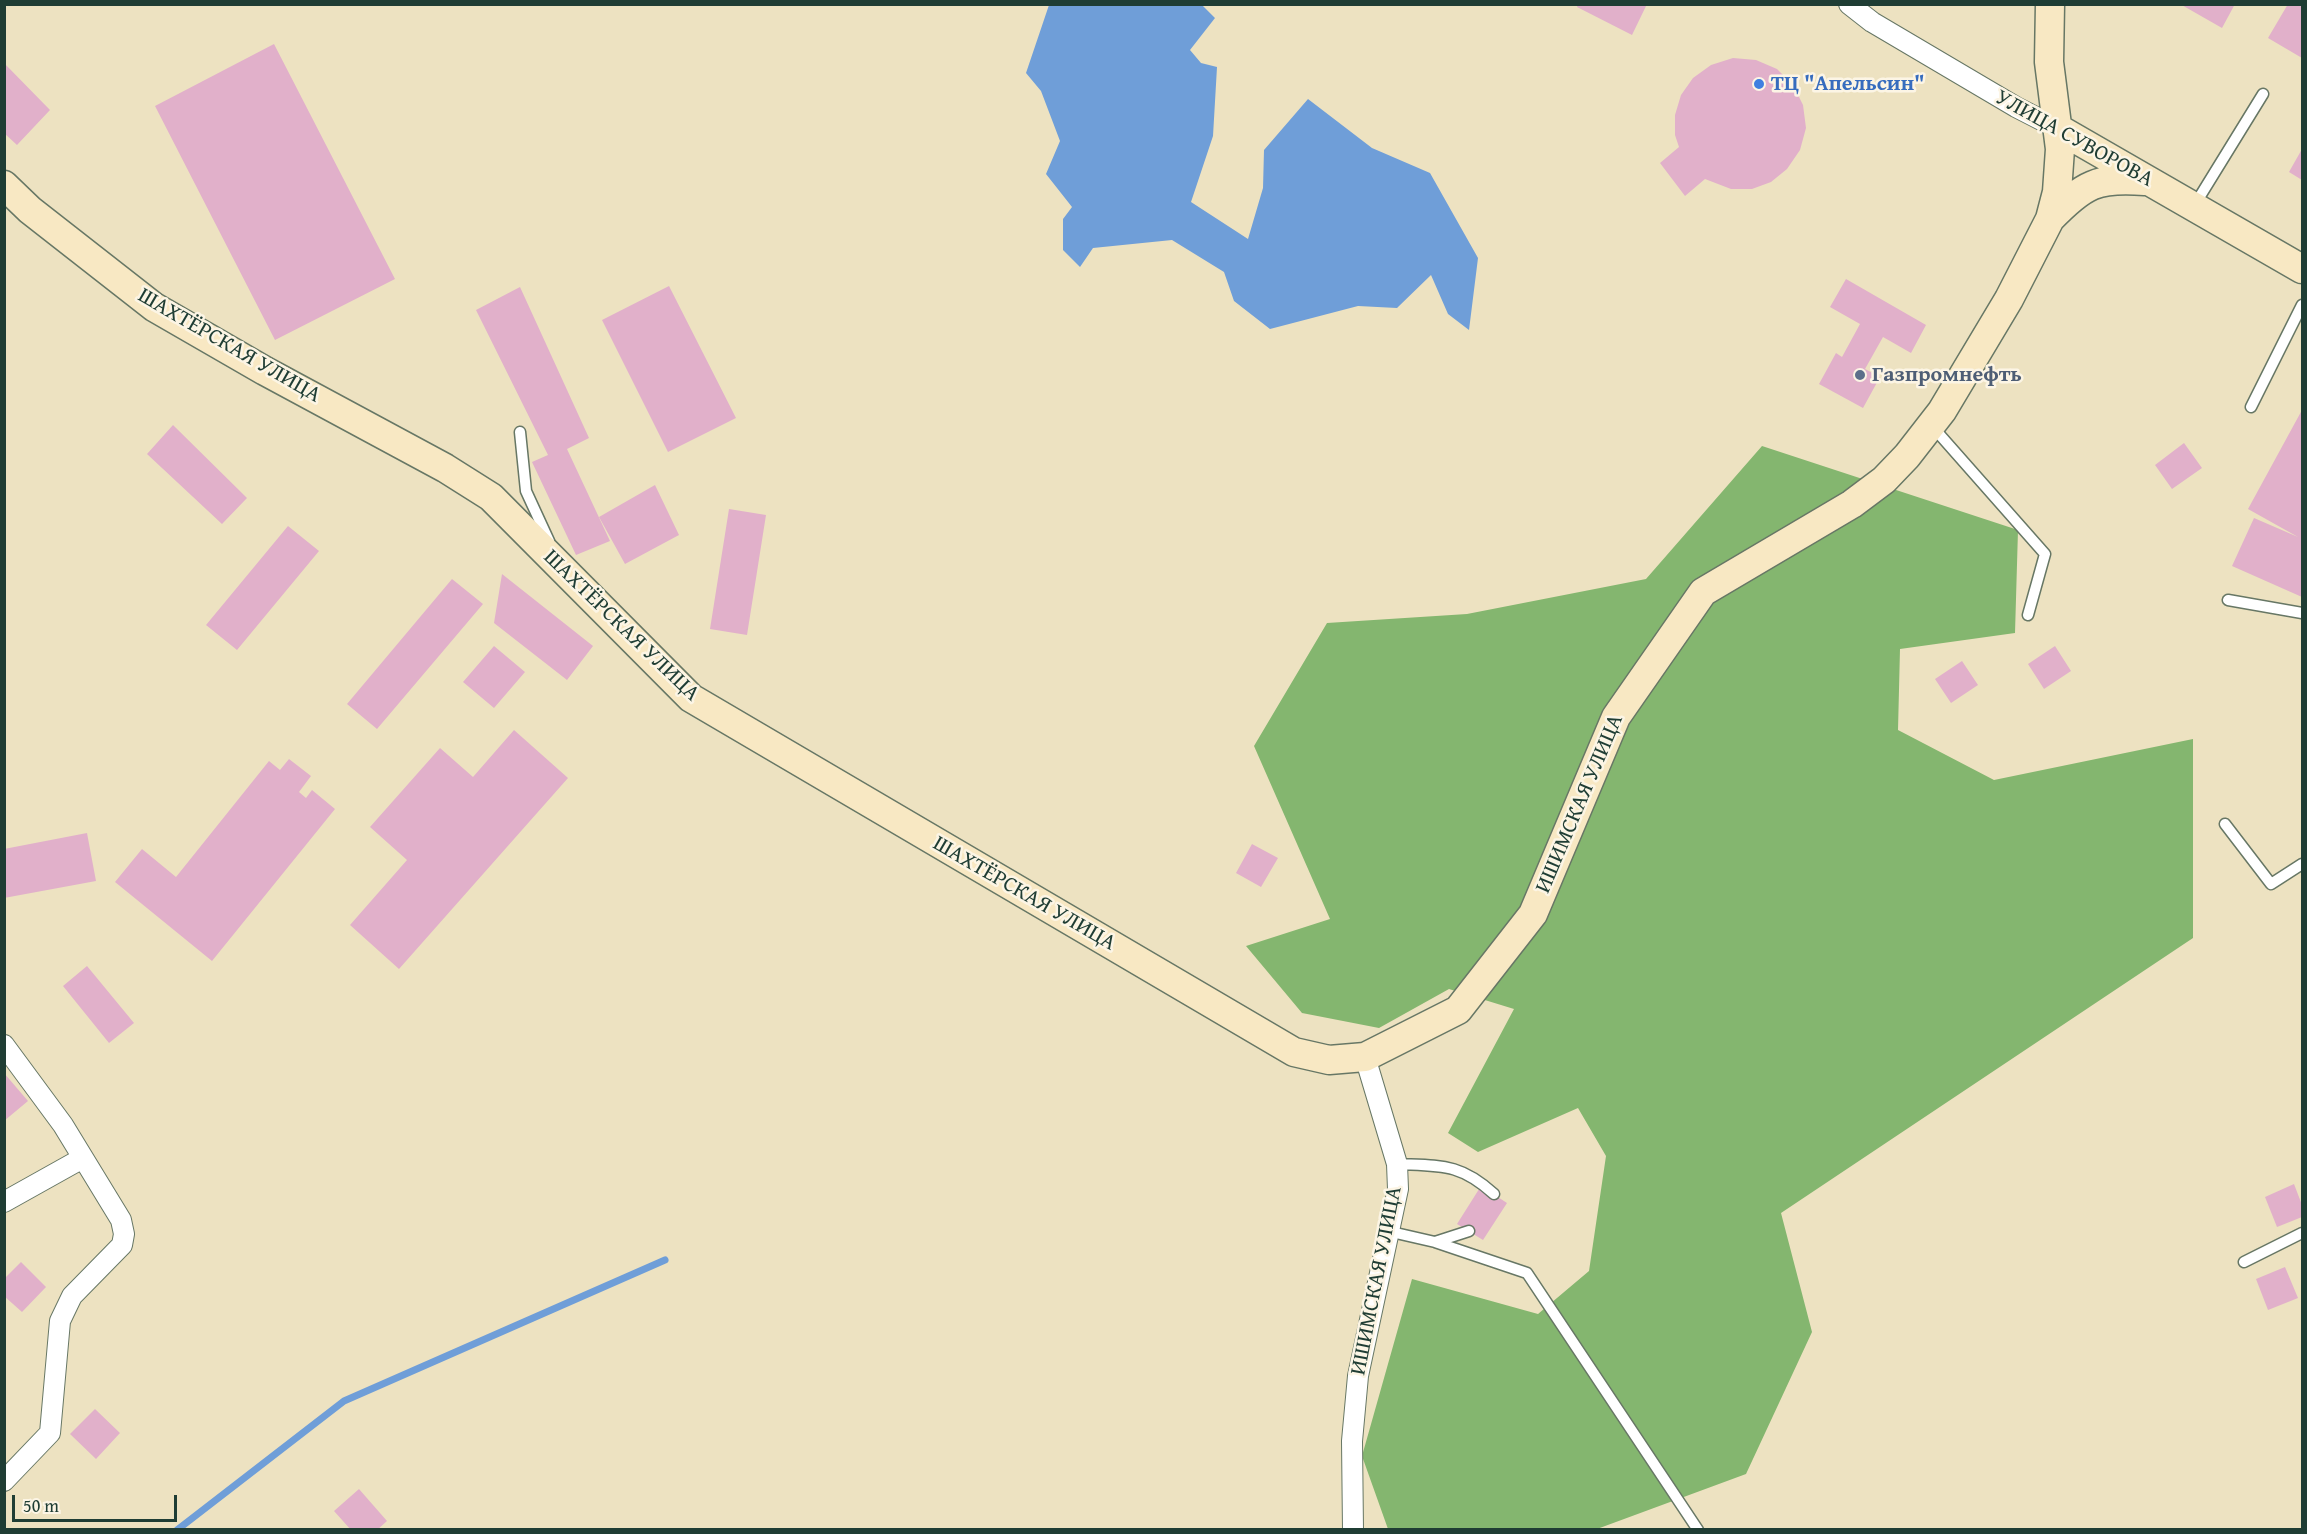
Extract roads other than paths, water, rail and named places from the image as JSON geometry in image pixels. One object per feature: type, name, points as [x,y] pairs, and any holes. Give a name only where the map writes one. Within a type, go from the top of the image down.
[{"type":"main road","name":"ИШИМСКАЯ УЛИЦА","points":[[1365,1058],[1458,1010],[1533,914],[1616,717],[1703,592],[1852,504],[1884,480],[1932,426],[2009,299],[2050,219],[2060,170],[2049,62],[2050,4]]},
{"type":"main road","name":"УЛИЦА СУВОРОВА","points":[[2057,128],[2302,269]]},
{"type":"main road","points":[[2050,219],[2069,199],[2092,184],[2115,178],[2150,181]]},
{"type":"main road","name":"ШАХТЁРСКАЯ УЛИЦА","points":[[4,185],[30,210],[154,306],[266,371],[445,468],[491,497],[691,698],[1294,1052],[1329,1060],[1365,1058]]},
{"type":"street","name":"УЛИЦА СУВОРОВА","points":[[1849,4],[1872,22],[2016,107],[2057,128]]},
{"type":"street","points":[[4,1046],[63,1125],[81,1159],[121,1220],[124,1234],[122,1245],[72,1296],[60,1321],[50,1432],[4,1481]]},
{"type":"street","name":"ИШИМСКАЯ УЛИЦА","points":[[1351,1528],[1352,1441],[1358,1376],[1387,1231],[1398,1190],[1397,1164],[1365,1058]]},
{"type":"street","points":[[4,1202],[81,1159]]},
{"type":"lane","points":[[2194,206],[2263,94]]},
{"type":"lane","points":[[2251,407],[2302,305]]},
{"type":"lane","points":[[1932,426],[2045,554],[2028,615]]},
{"type":"lane","points":[[520,432],[526,491],[562,569]]},
{"type":"lane","points":[[2228,600],[2302,614]]},
{"type":"lane","points":[[2225,824],[2271,884],[2302,864]]},
{"type":"lane","points":[[1397,1164],[1452,1167],[1477,1179],[1494,1194]]},
{"type":"lane","points":[[1387,1231],[1435,1242],[1527,1273],[1698,1530]]},
{"type":"lane","points":[[1435,1242],[1469,1231]]},
{"type":"lane","points":[[2244,1262],[2302,1233]]},
{"type":"water","points":[[1049,5],[1202,5],[1215,18],[1190,50],[1201,63],[1217,67],[1213,136],[1191,202],[1248,239],[1263,188],[1264,150],[1308,99],[1372,148],[1430,173],[1478,258],[1469,330],[1448,314],[1431,275],[1397,308],[1358,306],[1270,329],[1234,301],[1224,272],[1172,240],[1093,248],[1080,267],[1063,250],[1063,219],[1072,207],[1046,174],[1060,141],[1041,91],[1026,73]]},
{"type":"waterway","points":[[177,1530],[344,1401],[665,1260]]},
{"type":"place","name":"ТЦ \"Апельсин\"","points":[[1759,84]]},
{"type":"place","name":"Газпромнефть","points":[[1860,375]]}]
